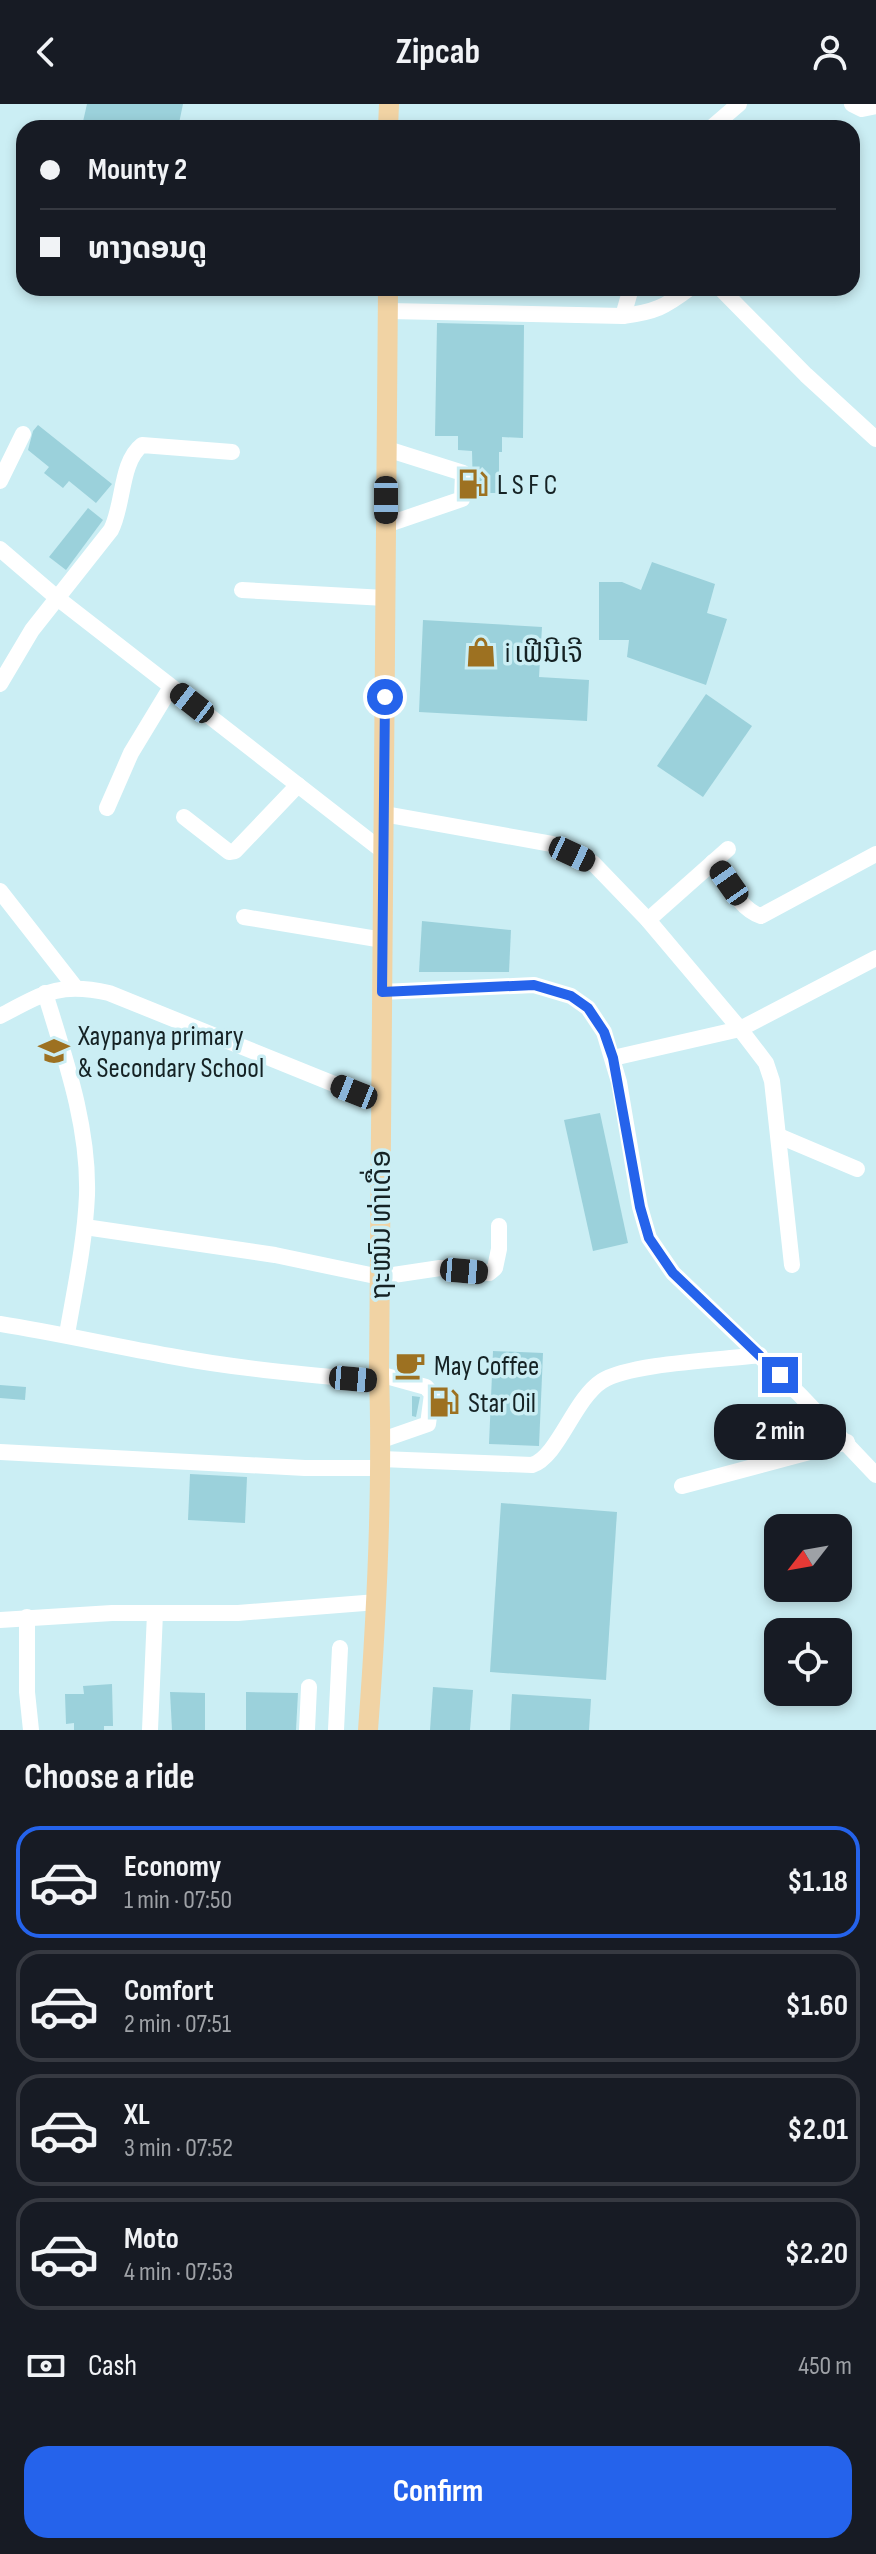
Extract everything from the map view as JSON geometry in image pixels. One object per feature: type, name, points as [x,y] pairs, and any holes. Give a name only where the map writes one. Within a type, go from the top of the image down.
[{"type":"main road","name":"ຖະໝົນ ທ່າເດື່ອ","points":[[368,1730],[377,1602],[381,1456],[379,1378],[388,296]]},
{"type":"street","points":[[720,120],[739,104]]},
{"type":"street","points":[[852,104],[862,109],[876,106]]},
{"type":"street","points":[[623,316],[629,296]]},
{"type":"street","points":[[389,311],[623,316],[655,312],[680,296]]},
{"type":"street","points":[[728,296],[806,375],[876,439]]},
{"type":"street","points":[[0,481],[23,434]]},
{"type":"street","points":[[0,684],[16,653],[56,597],[111,530],[119,515],[129,459],[134,451],[142,445],[232,452]]},
{"type":"street","points":[[386,525],[462,499],[463,473],[387,449]]},
{"type":"street","points":[[0,549],[56,597],[384,852]]},
{"type":"street","points":[[242,590],[385,598]]},
{"type":"street","points":[[107,808],[131,753],[171,687]]},
{"type":"street","points":[[184,817],[229,852],[235,851],[298,785]]},
{"type":"street","points":[[384,814],[552,844],[593,863],[648,920],[766,1063],[772,1081],[792,1265]]},
{"type":"street","points":[[648,920],[728,849]]},
{"type":"street","points":[[713,862],[744,905],[761,916],[876,854]]},
{"type":"street","points":[[0,891],[75,987]]},
{"type":"street","points":[[244,917],[383,940]]},
{"type":"street","points":[[613,1058],[740,1029],[876,958]]},
{"type":"street","points":[[382,992],[534,985],[571,996],[588,1008],[604,1032],[613,1058],[640,1207],[649,1238],[673,1273],[760,1355],[876,1475]]},
{"type":"street","points":[[0,1016],[53,989],[75,987],[109,993],[381,1103]]},
{"type":"street","points":[[45,993],[82,1124],[86,1179],[85,1227],[67,1334]]},
{"type":"street","points":[[779,1136],[857,1169]]},
{"type":"street","points":[[85,1227],[275,1255],[380,1277],[440,1268],[489,1273],[495,1268],[499,1226]]},
{"type":"street","points":[[0,1324],[246,1368],[379,1378],[426,1387],[432,1394],[428,1424],[381,1456]]},
{"type":"street","points":[[0,1452],[305,1468],[381,1456],[532,1465],[548,1452],[579,1405],[602,1381],[630,1371],[760,1355]]},
{"type":"street","points":[[682,1486],[847,1442]]},
{"type":"street","points":[[0,1620],[155,1613],[238,1613],[377,1602]]},
{"type":"street","points":[[150,1730],[155,1613]]},
{"type":"street","points":[[27,1617],[27,1692],[31,1730]]},
{"type":"street","points":[[336,1730],[340,1648]]},
{"type":"street","points":[[307,1730],[309,1687]]},
{"type":"building","points":[[87,104],[183,104],[180,120],[83,120]]},
{"type":"building","points":[[437,323],[524,325],[523,438],[502,437],[499,493],[473,493],[472,451],[458,450],[458,436],[435,436]]},
{"type":"building","points":[[38,425],[112,484],[96,503],[69,481],[63,488],[44,473],[49,467],[28,450],[33,431]]},
{"type":"building","points":[[88,508],[103,520],[66,570],[49,557]]},
{"type":"building","points":[[652,562],[715,584],[707,613],[727,619],[706,685],[627,657],[629,640],[599,640],[599,582],[622,582],[641,590]]},
{"type":"building","name":"i ເຟີນີເຈີ","points":[[423,620],[542,627],[539,677],[589,680],[587,721],[419,712]]},
{"type":"building","points":[[706,694],[752,726],[703,797],[657,766]]},
{"type":"building","points":[[422,921],[511,930],[509,972],[419,972]]},
{"type":"building","points":[[600,1113],[628,1243],[593,1251],[564,1120]]},
{"type":"building","points":[[493,1351],[543,1353],[539,1446],[489,1444]]},
{"type":"building","points":[[0,1385],[26,1387],[25,1400],[0,1398]]},
{"type":"building","points":[[412,1396],[420,1397],[416,1417],[412,1416]]},
{"type":"building","points":[[190,1474],[247,1477],[245,1523],[188,1520]]},
{"type":"building","points":[[501,1503],[617,1512],[606,1680],[490,1672]]},
{"type":"building","points":[[112,1684],[113,1726],[104,1726],[104,1730],[74,1730],[74,1723],[66,1724],[65,1694],[84,1694],[83,1686]]},
{"type":"building","points":[[433,1687],[473,1690],[470,1730],[430,1730]]},
{"type":"building","points":[[170,1692],[205,1693],[205,1730],[172,1730]]},
{"type":"building","points":[[246,1692],[298,1693],[296,1730],[246,1730]]},
{"type":"building","points":[[512,1694],[591,1699],[589,1730],[510,1730]]},
{"type":"place","name":"L S F C","points":[[473,484]]},
{"type":"place","name":"i ເຟີນີເຈີ","points":[[481,652]]},
{"type":"place","name":"Xaypanya primary & Secondary School","points":[[54,1051]]},
{"type":"place","name":"May Coffee","points":[[410,1365]]},
{"type":"place","name":"Star Oil","points":[[444,1402]]},
{"type":"route","points":[[385,697],[382,992],[534,985],[571,996],[588,1008],[604,1032],[613,1058],[640,1207],[649,1238],[673,1273],[780,1375]]}]
